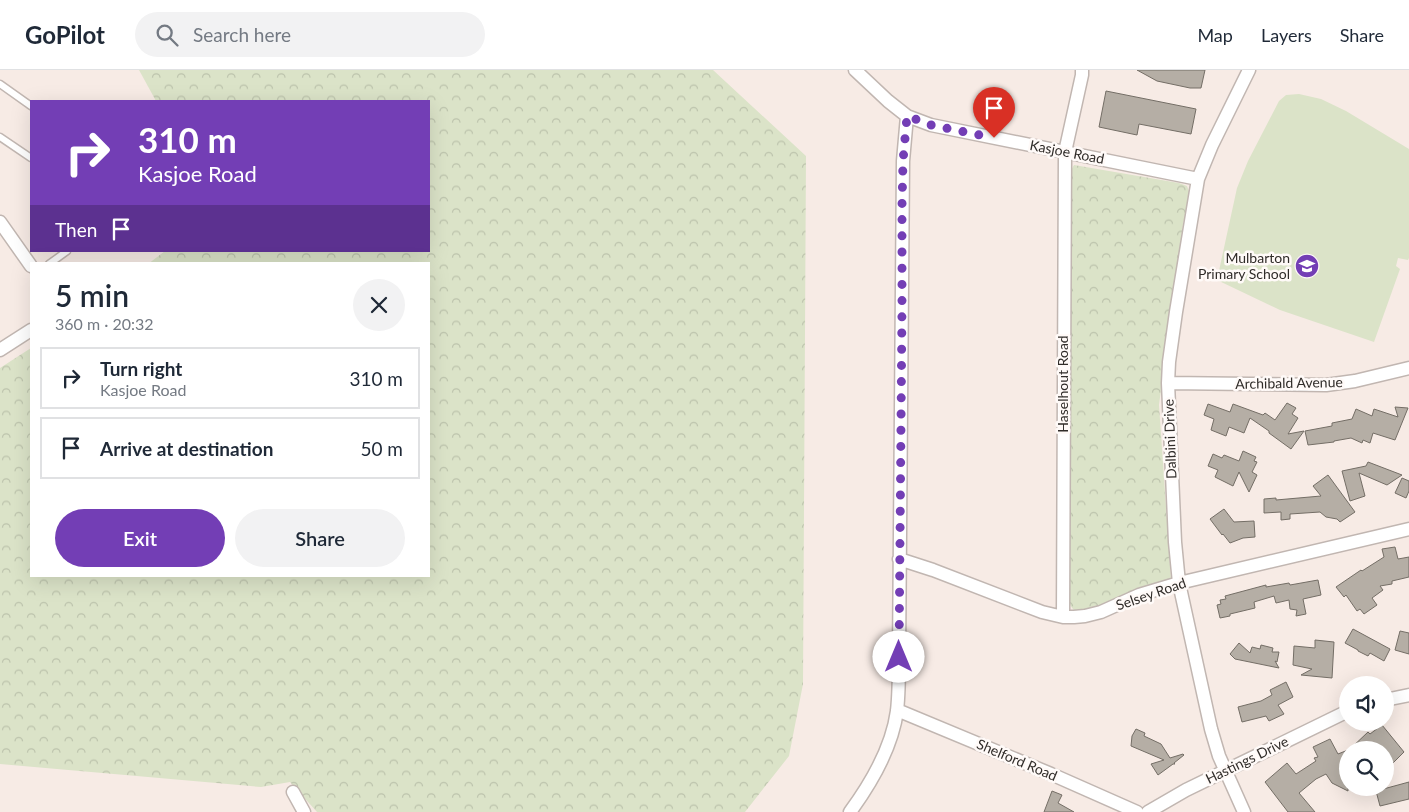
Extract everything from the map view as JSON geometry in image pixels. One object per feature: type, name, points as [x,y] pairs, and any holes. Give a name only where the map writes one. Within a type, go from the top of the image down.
[{"type":"street","name":"Kasjoe Road","points":[[855,70],[907,116],[931,125],[1198,179]]},
{"type":"street","name":"Haselhout Road","points":[[1062,617],[1064,152],[1082,70]]},
{"type":"street","name":"Dalbini Drive","points":[[1244,812],[1211,730],[1179,583],[1173,514],[1168,383],[1176,312],[1198,179],[1212,144],[1249,70]]},
{"type":"street","points":[[850,812],[866,791],[882,760],[893,729],[897,710],[899,666],[903,161],[907,116]]},
{"type":"street","points":[[0,222],[30,265]]},
{"type":"street","points":[[0,350],[30,331]]},
{"type":"street","name":"Archibald Avenue","points":[[1168,383],[1326,385],[1355,381],[1409,368]]},
{"type":"street","name":"Selsey Road","points":[[899,559],[933,570],[1042,612],[1062,617],[1074,617],[1092,614],[1138,595],[1179,583],[1409,530]]},
{"type":"street","points":[[1394,698],[1409,695]]},
{"type":"street","name":"Shelford Road","points":[[897,710],[1137,812]]},
{"type":"street","name":"Hastings Drive","points":[[1148,812],[1167,800],[1339,715]]},
{"type":"street","points":[[293,792],[304,812]]},
{"type":"lane","points":[[0,84],[30,105]]},
{"type":"lane","points":[[0,136],[30,157]]},
{"type":"lane","points":[[52,262],[66,252]]},
{"type":"green space","points":[[139,70],[713,70],[806,156],[803,684],[789,756],[745,812],[317,812],[290,782],[261,787],[0,764],[0,368],[30,349],[30,577],[430,577],[430,262],[151,262],[164,252],[430,252],[430,100],[155,100]]},
{"type":"green space","name":"Mulbarton Primary School","points":[[1299,94],[1321,99],[1346,111],[1409,149],[1409,258],[1408,260],[1398,258],[1396,266],[1400,269],[1374,342],[1280,310],[1217,280],[1237,188],[1248,161],[1279,101],[1286,95]]},
{"type":"green space","points":[[1074,165],[1179,183],[1187,186],[1190,194],[1183,224],[1159,405],[1171,579],[1113,606],[1089,613],[1075,611],[1069,603],[1070,172]]},
{"type":"building","points":[[1137,70],[1205,70],[1201,88],[1190,88],[1157,81]]},
{"type":"building","points":[[1106,91],[1196,109],[1191,134],[1139,124],[1137,135],[1099,127]]},
{"type":"building","points":[[1287,403],[1296,408],[1292,414],[1298,418],[1288,434],[1304,431],[1291,449],[1250,418],[1244,433],[1229,427],[1226,436],[1211,430],[1214,419],[1204,415],[1208,404],[1230,412],[1233,404],[1263,415],[1265,413],[1275,420]]},
{"type":"building","points":[[1395,407],[1408,408],[1395,440],[1373,433],[1370,443],[1363,440],[1362,443],[1351,438],[1308,445],[1305,431],[1332,426],[1332,423],[1352,419],[1356,409],[1372,416],[1374,409],[1398,417]]},
{"type":"building","points":[[1243,451],[1256,457],[1254,461],[1257,462],[1252,472],[1257,475],[1249,492],[1239,472],[1233,486],[1215,477],[1218,470],[1208,466],[1213,454],[1222,458],[1224,455],[1239,461]]},
{"type":"building","points":[[1368,462],[1402,475],[1387,485],[1359,473],[1365,496],[1350,501],[1342,471],[1366,466]]},
{"type":"building","points":[[1328,475],[1355,512],[1340,522],[1337,519],[1326,517],[1320,512],[1290,514],[1290,519],[1281,520],[1281,512],[1264,513],[1264,499],[1276,498],[1276,500],[1321,496],[1313,486]]},
{"type":"building","points":[[1402,478],[1409,481],[1409,491],[1406,498],[1395,493]]},
{"type":"building","points":[[1224,509],[1234,522],[1254,521],[1255,537],[1243,538],[1230,543],[1210,519]]},
{"type":"building","points":[[1395,547],[1398,559],[1409,557],[1409,577],[1392,581],[1392,584],[1380,586],[1383,590],[1372,598],[1377,605],[1364,614],[1360,609],[1357,611],[1346,595],[1344,597],[1336,587],[1384,557],[1382,549]]},
{"type":"building","points":[[1318,580],[1321,595],[1303,599],[1306,614],[1296,616],[1297,610],[1290,609],[1289,600],[1276,603],[1274,596],[1254,602],[1255,608],[1220,618],[1217,605],[1221,604],[1220,600],[1226,599],[1225,596],[1266,585],[1266,587],[1289,583],[1290,585]]},
{"type":"building","points":[[1353,629],[1390,649],[1384,661],[1370,653],[1368,656],[1345,643]]},
{"type":"building","points":[[1400,631],[1409,633],[1409,654],[1395,650]]},
{"type":"building","points":[[1315,640],[1334,642],[1332,678],[1301,675],[1312,669],[1293,665],[1294,646],[1315,648]]},
{"type":"building","points":[[1239,643],[1250,653],[1252,647],[1260,649],[1261,645],[1273,648],[1272,652],[1279,652],[1277,662],[1275,661],[1279,668],[1235,659],[1230,654]]},
{"type":"building","points":[[1286,682],[1293,697],[1278,705],[1284,714],[1269,721],[1266,716],[1242,722],[1238,707],[1261,701],[1272,695],[1270,690]]},
{"type":"building","points":[[1136,729],[1145,733],[1144,736],[1161,744],[1170,758],[1184,755],[1175,764],[1158,775],[1151,764],[1164,760],[1131,746],[1132,736]]},
{"type":"building","points":[[1374,731],[1387,731],[1404,752],[1394,762],[1394,741],[1358,741],[1368,732],[1370,734]]},
{"type":"building","points":[[1330,739],[1339,754],[1339,786],[1332,783],[1326,774],[1316,779],[1299,793],[1315,812],[1288,812],[1265,782],[1287,763],[1296,774],[1316,761],[1314,758],[1318,757],[1313,747]]},
{"type":"building","points":[[1409,782],[1409,799],[1380,806],[1377,796],[1394,796],[1394,786]]},
{"type":"building","points":[[1052,791],[1062,795],[1058,803],[1074,812],[1044,812]]},
{"type":"place","name":"Mulbarton Primary School","points":[[1307,266]]},
{"type":"route","points":[[899,657],[902,205],[907,116],[931,125],[994,138]]}]
